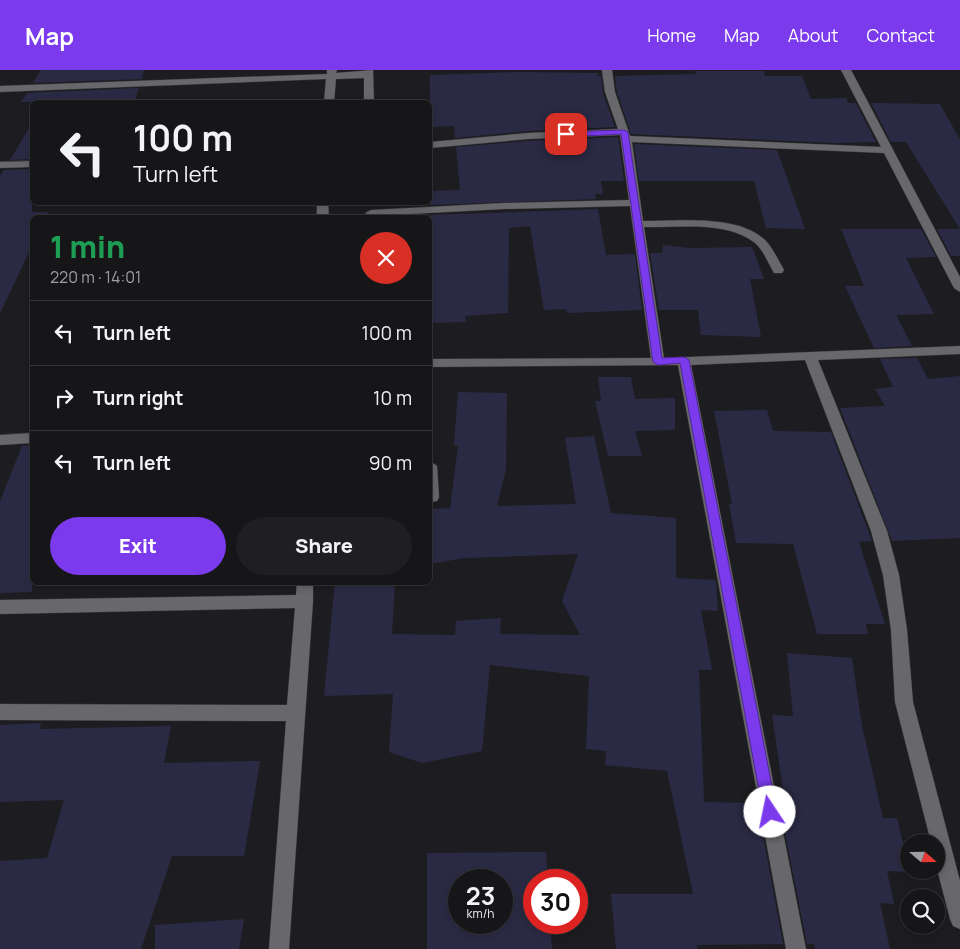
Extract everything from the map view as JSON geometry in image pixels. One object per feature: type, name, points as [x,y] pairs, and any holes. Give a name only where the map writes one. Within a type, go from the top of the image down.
[{"type":"street","points":[[607,70],[610,92],[625,135],[658,362]]},
{"type":"street","points":[[846,70],[960,288]]},
{"type":"street","points":[[0,89],[365,73],[369,100]]},
{"type":"street","points":[[329,100],[335,75]]},
{"type":"street","points":[[432,145],[528,136],[625,135],[889,150]]},
{"type":"street","points":[[0,165],[30,164]]},
{"type":"street","points":[[371,211],[635,203]]},
{"type":"street","points":[[638,224],[703,225],[731,228],[750,234],[760,242],[778,270]]},
{"type":"street","points":[[432,363],[658,362],[960,350]]},
{"type":"street","points":[[810,356],[882,540],[891,575],[899,630],[904,702],[960,919]]},
{"type":"street","points":[[684,360],[796,949]]},
{"type":"street","points":[[0,440],[30,438]]},
{"type":"street","points":[[279,949],[305,585]]},
{"type":"street","points":[[0,607],[305,601]]},
{"type":"street","points":[[0,712],[296,713]]},
{"type":"building","points":[[41,70],[144,70],[142,79],[33,83]]},
{"type":"building","points":[[695,71],[764,71],[765,76],[802,76],[811,99],[846,98],[848,103],[856,103],[876,142],[837,143],[631,134],[617,92],[615,76],[696,74]]},
{"type":"building","points":[[517,72],[597,73],[598,76],[601,76],[603,93],[615,127],[528,131],[455,138],[454,126],[432,127],[430,75]]},
{"type":"building","points":[[139,88],[135,100],[30,100],[30,102],[21,102],[27,93]]},
{"type":"building","points":[[871,103],[940,104],[960,140],[960,229],[906,142],[891,142]]},
{"type":"building","points":[[30,126],[30,159],[10,160]]},
{"type":"building","points":[[618,137],[624,181],[601,181],[603,194],[595,194],[596,199],[432,205],[432,191],[460,190],[456,147],[528,141]]},
{"type":"building","points":[[634,144],[777,150],[805,229],[766,228],[754,181],[639,181]]},
{"type":"building","points":[[30,169],[30,205],[32,205],[32,212],[49,212],[48,215],[30,215],[30,250],[0,313],[0,176],[4,170]]},
{"type":"building","points":[[598,209],[606,255],[635,254],[642,310],[567,313],[566,309],[544,310],[530,226],[509,228],[508,313],[465,316],[466,322],[432,323],[432,215],[430,215]]},
{"type":"building","points":[[841,229],[921,229],[936,257],[906,258],[934,314],[896,315],[912,346],[874,348],[845,286],[864,286]]},
{"type":"building","points":[[937,229],[960,229],[960,256],[951,256]]},
{"type":"building","points":[[663,245],[690,248],[752,247],[764,279],[750,279],[761,337],[701,335],[698,310],[659,310],[650,253],[662,253]]},
{"type":"building","points":[[917,358],[928,379],[960,376],[960,538],[892,541],[840,408],[885,406],[875,389],[893,387],[880,359]]},
{"type":"building","points":[[598,377],[631,377],[635,399],[675,398],[675,430],[635,431],[642,456],[608,456],[595,401],[601,401]]},
{"type":"building","points":[[458,392],[507,393],[506,469],[497,506],[576,504],[565,438],[594,436],[611,513],[676,518],[676,578],[716,580],[718,611],[701,610],[712,670],[699,670],[704,802],[757,803],[783,944],[697,945],[697,949],[616,949],[611,894],[693,894],[667,771],[605,765],[606,751],[586,749],[589,676],[490,665],[482,751],[422,763],[389,752],[393,694],[324,696],[335,585],[395,585],[392,634],[455,635],[456,621],[501,618],[500,634],[580,635],[562,601],[578,554],[465,558],[432,564],[432,509],[450,508],[458,446],[454,445]]},
{"type":"building","points":[[767,410],[773,431],[831,432],[872,541],[859,542],[885,624],[866,624],[868,634],[817,634],[793,544],[736,543],[729,504],[732,504],[714,411]]},
{"type":"building","points":[[30,445],[30,585],[32,585],[32,592],[0,593],[0,501],[22,446]]},
{"type":"building","points":[[787,653],[852,658],[862,726],[883,818],[897,818],[901,834],[900,872],[887,871],[894,904],[880,903],[890,949],[815,949],[814,944],[807,944],[779,803],[785,803],[772,715],[793,716]]},
{"type":"building","points":[[41,723],[40,729],[171,726],[164,763],[260,761],[244,856],[172,856],[141,949],[0,949],[0,861],[47,858],[64,800],[0,802],[0,725]]},
{"type":"building","points":[[546,852],[547,869],[523,869],[523,934],[551,934],[552,949],[427,949],[427,853]]},
{"type":"building","points":[[244,919],[239,949],[155,949],[155,925]]},
{"type":"route","points":[[566,134],[624,132],[658,362],[684,360],[770,812]]}]
